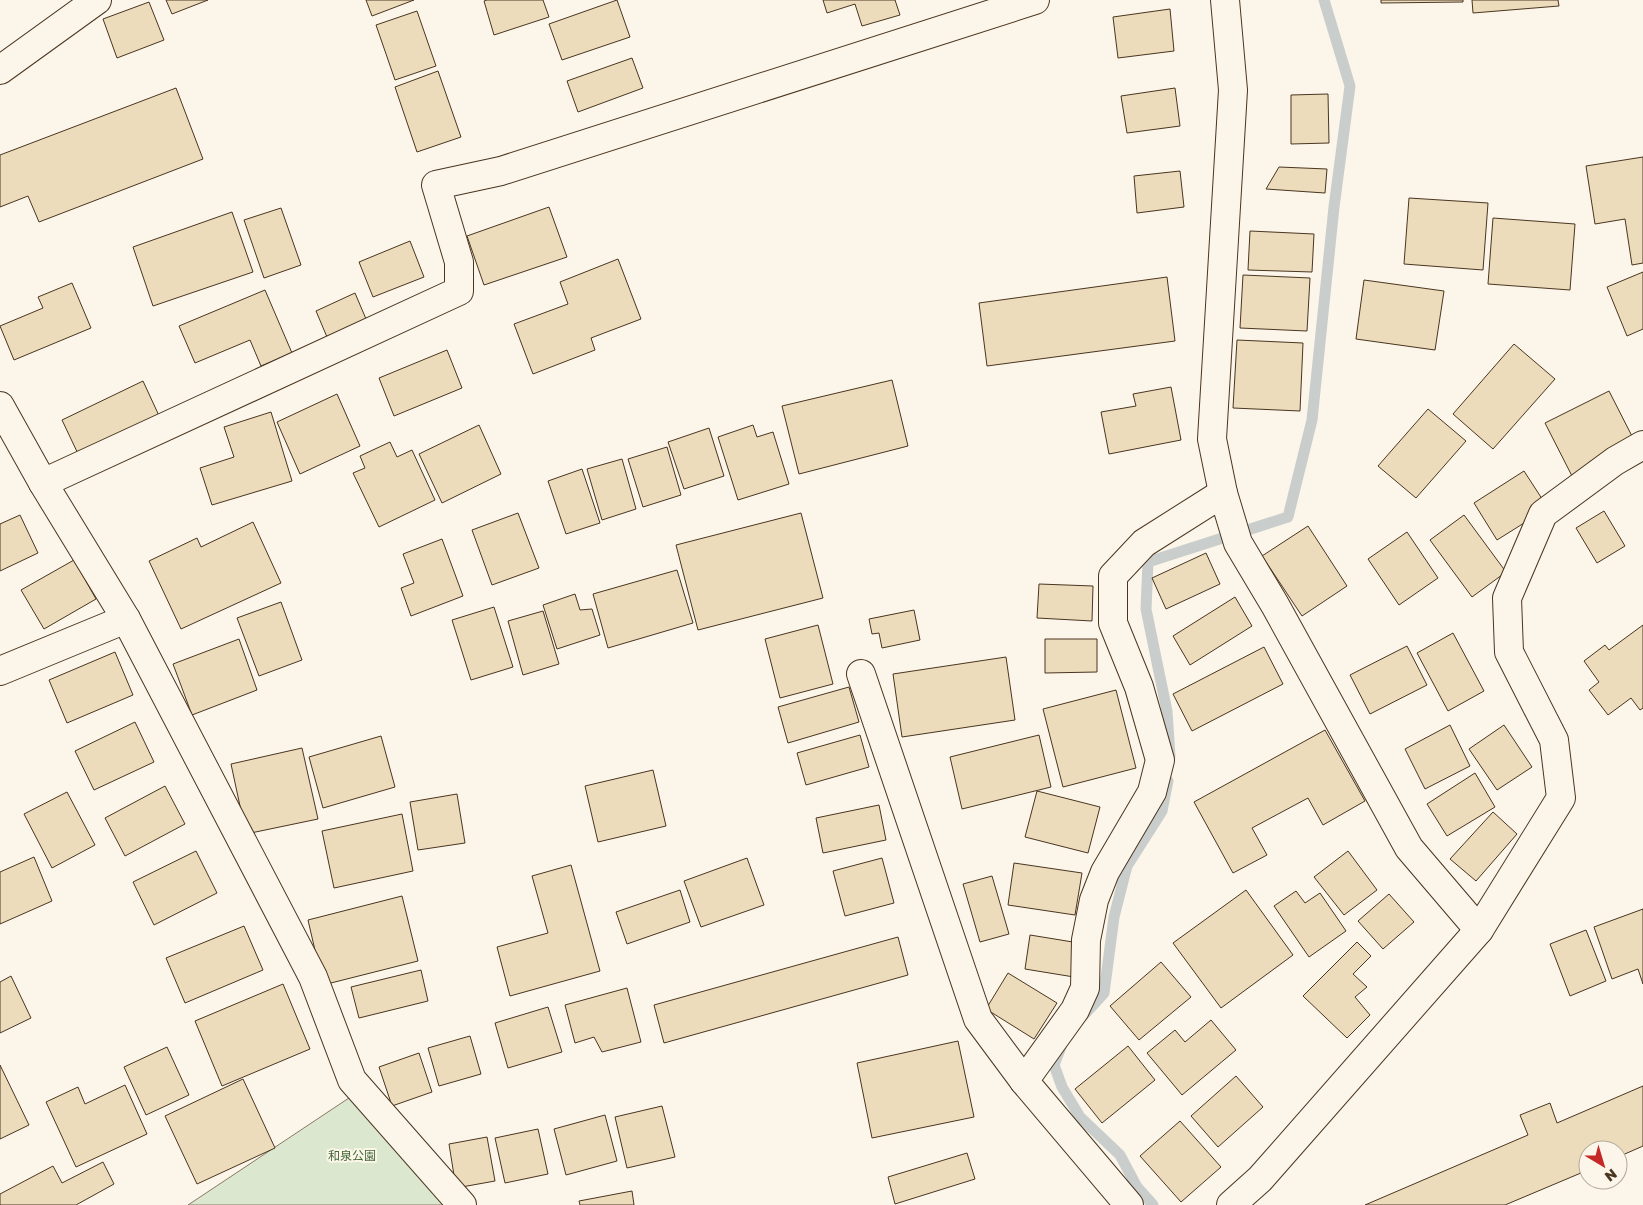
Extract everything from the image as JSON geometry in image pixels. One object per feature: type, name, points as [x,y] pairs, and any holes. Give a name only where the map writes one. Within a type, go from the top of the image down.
[{"type":"street","points":[[0,70],[97,0]]},
{"type":"street","points":[[42,483],[459,291],[459,262],[436,185],[501,170],[1035,0]]},
{"type":"street","points":[[1225,0],[1233,90],[1212,439],[1223,492],[1238,544],[1275,605],[1409,848],[1479,930]]},
{"type":"street","points":[[0,406],[42,483],[126,619],[313,977],[352,1080],[462,1205]]},
{"type":"street","points":[[1231,1205],[1260,1180],[1479,930],[1562,798],[1554,740],[1509,652],[1507,598],[1542,514],[1615,461],[1643,444]]},
{"type":"street","points":[[1024,1082],[1075,1010],[1085,988],[1086,940],[1094,900],[1105,872],[1152,792],[1160,760],[1139,687],[1113,623],[1113,576],[1144,543],[1223,492]]},
{"type":"street","points":[[0,671],[126,619]]},
{"type":"street","points":[[861,674],[978,1019],[1024,1082],[1129,1205]]},
{"type":"green space","name":"和泉公園","points":[[361,1090],[462,1205],[188,1205]]},
{"type":"building","points":[[166,0],[208,0],[172,14]]},
{"type":"building","points":[[366,0],[414,0],[372,16]]},
{"type":"building","points":[[543,0],[549,17],[494,35],[484,1]]},
{"type":"building","points":[[617,0],[630,37],[562,60],[549,24]]},
{"type":"building","points":[[823,0],[895,0],[900,15],[862,26],[855,4],[827,13]]},
{"type":"building","points":[[1381,0],[1463,0],[1463,2],[1381,3]]},
{"type":"building","points":[[1472,0],[1558,0],[1559,6],[1473,13]]},
{"type":"building","points":[[149,2],[164,40],[117,58],[103,19]]},
{"type":"building","points":[[1170,9],[1174,51],[1118,58],[1113,17]]},
{"type":"building","points":[[417,11],[436,66],[395,80],[376,25]]},
{"type":"building","points":[[632,58],[643,88],[578,112],[567,81]]},
{"type":"building","points":[[438,71],[461,137],[417,152],[395,87]]},
{"type":"building","points":[[176,88],[203,159],[39,222],[28,196],[0,207],[0,155]]},
{"type":"building","points":[[1175,88],[1180,126],[1127,133],[1121,96]]},
{"type":"building","points":[[1328,94],[1329,143],[1291,144],[1291,95]]},
{"type":"building","points":[[1643,157],[1643,263],[1632,265],[1625,219],[1595,224],[1586,166]]},
{"type":"building","points":[[1279,167],[1327,169],[1325,193],[1266,189]]},
{"type":"building","points":[[1180,171],[1184,207],[1137,213],[1134,176]]},
{"type":"building","points":[[1409,198],[1488,203],[1483,270],[1404,264]]},
{"type":"building","points":[[549,207],[567,257],[484,285],[467,236]]},
{"type":"building","points":[[281,208],[301,265],[264,278],[244,220]]},
{"type":"building","points":[[232,212],[253,272],[153,306],[133,247]]},
{"type":"building","points":[[1493,218],[1575,224],[1570,290],[1488,284]]},
{"type":"building","points":[[1250,231],[1314,234],[1312,272],[1248,270]]},
{"type":"building","points":[[410,241],[424,277],[373,297],[359,262]]},
{"type":"building","points":[[618,259],[641,319],[591,338],[595,350],[533,374],[514,324],[568,304],[560,282]]},
{"type":"building","points":[[1643,272],[1643,329],[1627,336],[1607,287]]},
{"type":"building","points":[[1243,275],[1310,278],[1307,331],[1240,328]]},
{"type":"building","points":[[1167,277],[1175,341],[987,366],[979,303]]},
{"type":"building","points":[[1364,280],[1444,291],[1435,350],[1356,339]]},
{"type":"building","points":[[72,283],[91,328],[14,360],[0,326],[43,308],[38,297]]},
{"type":"building","points":[[265,290],[292,353],[261,366],[250,340],[195,363],[179,326]]},
{"type":"building","points":[[355,293],[366,319],[327,337],[316,311]]},
{"type":"building","points":[[1237,340],[1303,343],[1300,411],[1233,408]]},
{"type":"building","points":[[1514,344],[1555,379],[1493,449],[1453,414]]},
{"type":"building","points":[[447,350],[462,388],[394,416],[379,378]]},
{"type":"building","points":[[892,380],[908,446],[799,474],[782,406]]},
{"type":"building","points":[[143,381],[161,420],[80,458],[62,420]]},
{"type":"building","points":[[1171,387],[1181,440],[1109,454],[1101,412],[1136,406],[1133,394]]},
{"type":"building","points":[[1609,391],[1636,444],[1572,476],[1545,423]]},
{"type":"building","points":[[337,394],[360,446],[300,474],[277,422]]},
{"type":"building","points":[[1428,409],[1466,441],[1416,498],[1378,466]]},
{"type":"building","points":[[271,412],[292,481],[212,505],[200,468],[234,457],[224,427]]},
{"type":"building","points":[[479,425],[501,474],[442,503],[419,454]]},
{"type":"building","points":[[753,425],[757,437],[773,432],[789,484],[738,500],[718,437]]},
{"type":"building","points":[[709,428],[724,476],[684,489],[668,442]]},
{"type":"building","points":[[390,442],[397,457],[412,450],[435,500],[379,527],[353,473],[365,468],[360,456]]},
{"type":"building","points":[[667,447],[681,495],[643,507],[628,459]]},
{"type":"building","points":[[622,459],[636,509],[602,520],[587,469]]},
{"type":"building","points":[[582,469],[600,523],[566,534],[548,481]]},
{"type":"building","points":[[1524,471],[1548,508],[1497,540],[1474,503]]},
{"type":"building","points":[[1604,511],[1625,546],[1597,563],[1576,528]]},
{"type":"building","points":[[518,513],[539,568],[492,585],[472,530]]},
{"type":"building","points":[[801,513],[823,598],[698,630],[676,545]]},
{"type":"building","points":[[20,515],[38,553],[0,571],[0,524]]},
{"type":"building","points":[[1464,515],[1506,572],[1472,597],[1430,540]]},
{"type":"building","points":[[253,522],[281,583],[181,629],[149,561],[197,538],[201,547]]},
{"type":"building","points":[[1308,526],[1347,586],[1302,616],[1262,556]]},
{"type":"building","points":[[1407,532],[1438,578],[1399,605],[1368,559]]},
{"type":"building","points":[[442,539],[463,596],[411,616],[401,588],[414,583],[403,554]]},
{"type":"building","points":[[1206,553],[1220,584],[1166,609],[1152,578]]},
{"type":"building","points":[[74,560],[96,599],[44,629],[21,590]]},
{"type":"building","points":[[677,570],[693,623],[608,648],[593,594]]},
{"type":"building","points":[[1039,584],[1093,586],[1092,621],[1037,618]]},
{"type":"building","points":[[575,594],[580,610],[592,609],[600,635],[557,649],[543,605]]},
{"type":"building","points":[[1235,597],[1252,626],[1190,665],[1173,636]]},
{"type":"building","points":[[281,602],[302,660],[259,676],[237,618]]},
{"type":"building","points":[[494,607],[513,667],[471,680],[452,620]]},
{"type":"building","points":[[914,610],[920,640],[882,648],[879,633],[872,634],[869,619]]},
{"type":"building","points":[[543,611],[559,664],[523,675],[508,621]]},
{"type":"building","points":[[818,625],[833,684],[780,698],[765,639]]},
{"type":"building","points":[[1643,625],[1643,708],[1640,710],[1631,698],[1608,715],[1589,690],[1599,682],[1584,661],[1605,645],[1609,650]]},
{"type":"building","points":[[1453,633],[1484,691],[1448,711],[1417,653]]},
{"type":"building","points":[[239,639],[257,690],[192,715],[173,664]]},
{"type":"building","points":[[1045,639],[1097,639],[1097,672],[1045,673]]},
{"type":"building","points":[[1407,646],[1427,685],[1370,714],[1350,675]]},
{"type":"building","points":[[1264,647],[1283,684],[1192,731],[1173,694]]},
{"type":"building","points":[[115,652],[133,695],[67,723],[49,680]]},
{"type":"building","points":[[1006,657],[1015,720],[902,737],[893,674]]},
{"type":"building","points":[[849,687],[859,722],[788,743],[778,707]]},
{"type":"building","points":[[1116,690],[1136,768],[1063,787],[1043,709]]},
{"type":"building","points":[[135,722],[154,762],[94,790],[75,751]]},
{"type":"building","points":[[1450,725],[1470,766],[1425,789],[1405,749]]},
{"type":"building","points":[[1504,725],[1532,767],[1497,790],[1469,749]]},
{"type":"building","points":[[1325,730],[1365,801],[1323,825],[1308,798],[1252,828],[1267,855],[1233,873],[1194,802]]},
{"type":"building","points":[[860,735],[869,767],[806,785],[797,753]]},
{"type":"building","points":[[1039,735],[1051,787],[962,809],[950,757]]},
{"type":"building","points":[[381,736],[395,787],[323,808],[309,757]]},
{"type":"building","points":[[302,748],[318,819],[246,834],[231,764]]},
{"type":"building","points":[[653,770],[666,826],[598,842],[585,786]]},
{"type":"building","points":[[1475,773],[1495,807],[1447,836],[1427,804]]},
{"type":"building","points":[[165,786],[185,824],[125,856],[105,818]]},
{"type":"building","points":[[1037,791],[1100,807],[1088,853],[1025,837]]},
{"type":"building","points":[[67,792],[95,845],[52,868],[24,814]]},
{"type":"building","points":[[457,794],[465,843],[418,850],[410,802]]},
{"type":"building","points":[[879,805],[886,840],[823,853],[816,818]]},
{"type":"building","points":[[1493,812],[1517,834],[1476,881],[1450,859]]},
{"type":"building","points":[[402,814],[413,871],[334,888],[322,831]]},
{"type":"building","points":[[196,851],[217,893],[154,925],[133,882]]},
{"type":"building","points":[[1348,851],[1377,890],[1344,915],[1314,877]]},
{"type":"building","points":[[34,857],[52,901],[0,924],[0,872]]},
{"type":"building","points":[[747,858],[764,905],[701,927],[684,881]]},
{"type":"building","points":[[882,858],[894,903],[845,916],[833,871]]},
{"type":"building","points":[[1014,863],[1082,873],[1075,915],[1008,905]]},
{"type":"building","points":[[571,865],[600,971],[510,996],[497,947],[548,933],[532,876]]},
{"type":"building","points":[[992,876],[1009,934],[980,942],[963,884]]},
{"type":"building","points":[[680,890],[690,922],[627,944],[616,912]]},
{"type":"building","points":[[1246,890],[1293,955],[1221,1008],[1173,943]]},
{"type":"building","points":[[1296,891],[1305,903],[1320,893],[1346,931],[1309,957],[1274,906]]},
{"type":"building","points":[[1389,894],[1414,922],[1383,949],[1358,921]]},
{"type":"building","points":[[402,896],[418,961],[323,985],[308,920]]},
{"type":"building","points":[[1643,909],[1643,984],[1638,969],[1612,979],[1594,927]]},
{"type":"building","points":[[244,926],[263,970],[185,1003],[166,958]]},
{"type":"building","points":[[1586,930],[1606,981],[1570,996],[1550,944]]},
{"type":"building","points":[[1030,935],[1079,943],[1074,977],[1025,969]]},
{"type":"building","points":[[898,937],[908,975],[664,1043],[654,1005]]},
{"type":"building","points":[[1357,942],[1371,956],[1353,974],[1367,987],[1355,997],[1370,1015],[1347,1038],[1303,996]]},
{"type":"building","points":[[1161,962],[1191,997],[1139,1040],[1110,1006]]},
{"type":"building","points":[[421,970],[428,1001],[359,1018],[351,987]]},
{"type":"building","points":[[1008,973],[1057,1003],[1034,1039],[986,1009]]},
{"type":"building","points":[[11,976],[31,1018],[0,1033],[0,982]]},
{"type":"building","points":[[283,984],[310,1049],[222,1086],[195,1021]]},
{"type":"building","points":[[627,988],[641,1042],[602,1052],[594,1037],[575,1043],[565,1005]]},
{"type":"building","points":[[548,1007],[562,1052],[508,1068],[495,1023]]},
{"type":"building","points":[[1211,1020],[1236,1050],[1182,1095],[1147,1053],[1175,1030],[1185,1042]]},
{"type":"building","points":[[470,1036],[481,1074],[439,1086],[428,1048]]},
{"type":"building","points":[[958,1041],[974,1117],[872,1138],[857,1063]]},
{"type":"building","points":[[1128,1046],[1155,1080],[1102,1123],[1075,1089]]},
{"type":"building","points":[[167,1047],[189,1095],[146,1115],[124,1067]]},
{"type":"building","points":[[419,1053],[432,1092],[392,1106],[379,1067]]},
{"type":"building","points":[[0,1065],[29,1125],[0,1139]]},
{"type":"building","points":[[1236,1076],[1263,1107],[1218,1147],[1191,1116]]},
{"type":"building","points":[[243,1079],[275,1148],[197,1184],[165,1116]]},
{"type":"building","points":[[125,1085],[147,1134],[76,1167],[46,1102],[78,1087],[85,1104]]},
{"type":"building","points":[[1643,1086],[1643,1146],[1628,1153],[1628,1140],[1578,1140],[1578,1174],[1505,1205],[1365,1205],[1528,1135],[1520,1115],[1550,1103],[1557,1123]]},
{"type":"building","points":[[662,1106],[675,1157],[627,1168],[615,1117]]},
{"type":"building","points":[[605,1115],[617,1161],[566,1175],[554,1129]]},
{"type":"building","points":[[1180,1121],[1221,1167],[1181,1202],[1140,1156]]},
{"type":"building","points":[[538,1129],[548,1174],[505,1183],[495,1138]]},
{"type":"building","points":[[487,1137],[495,1181],[456,1188],[449,1144]]},
{"type":"building","points":[[967,1153],[975,1179],[895,1204],[888,1177]]},
{"type":"building","points":[[103,1162],[114,1184],[76,1205],[0,1205],[0,1194],[53,1166],[62,1183]]},
{"type":"building","points":[[632,1191],[634,1205],[580,1205],[579,1201]]},
{"type":"waterway","points":[[1170,756],[1167,711],[1146,609],[1148,562],[1288,517],[1312,420],[1334,207],[1350,86],[1324,0]]},
{"type":"waterway","points":[[1083,1016],[1104,993],[1114,917],[1127,866],[1162,811],[1168,781]]},
{"type":"waterway","points":[[1061,1047],[1054,1065],[1062,1087],[1080,1117],[1120,1155],[1137,1187],[1153,1205]]}]
